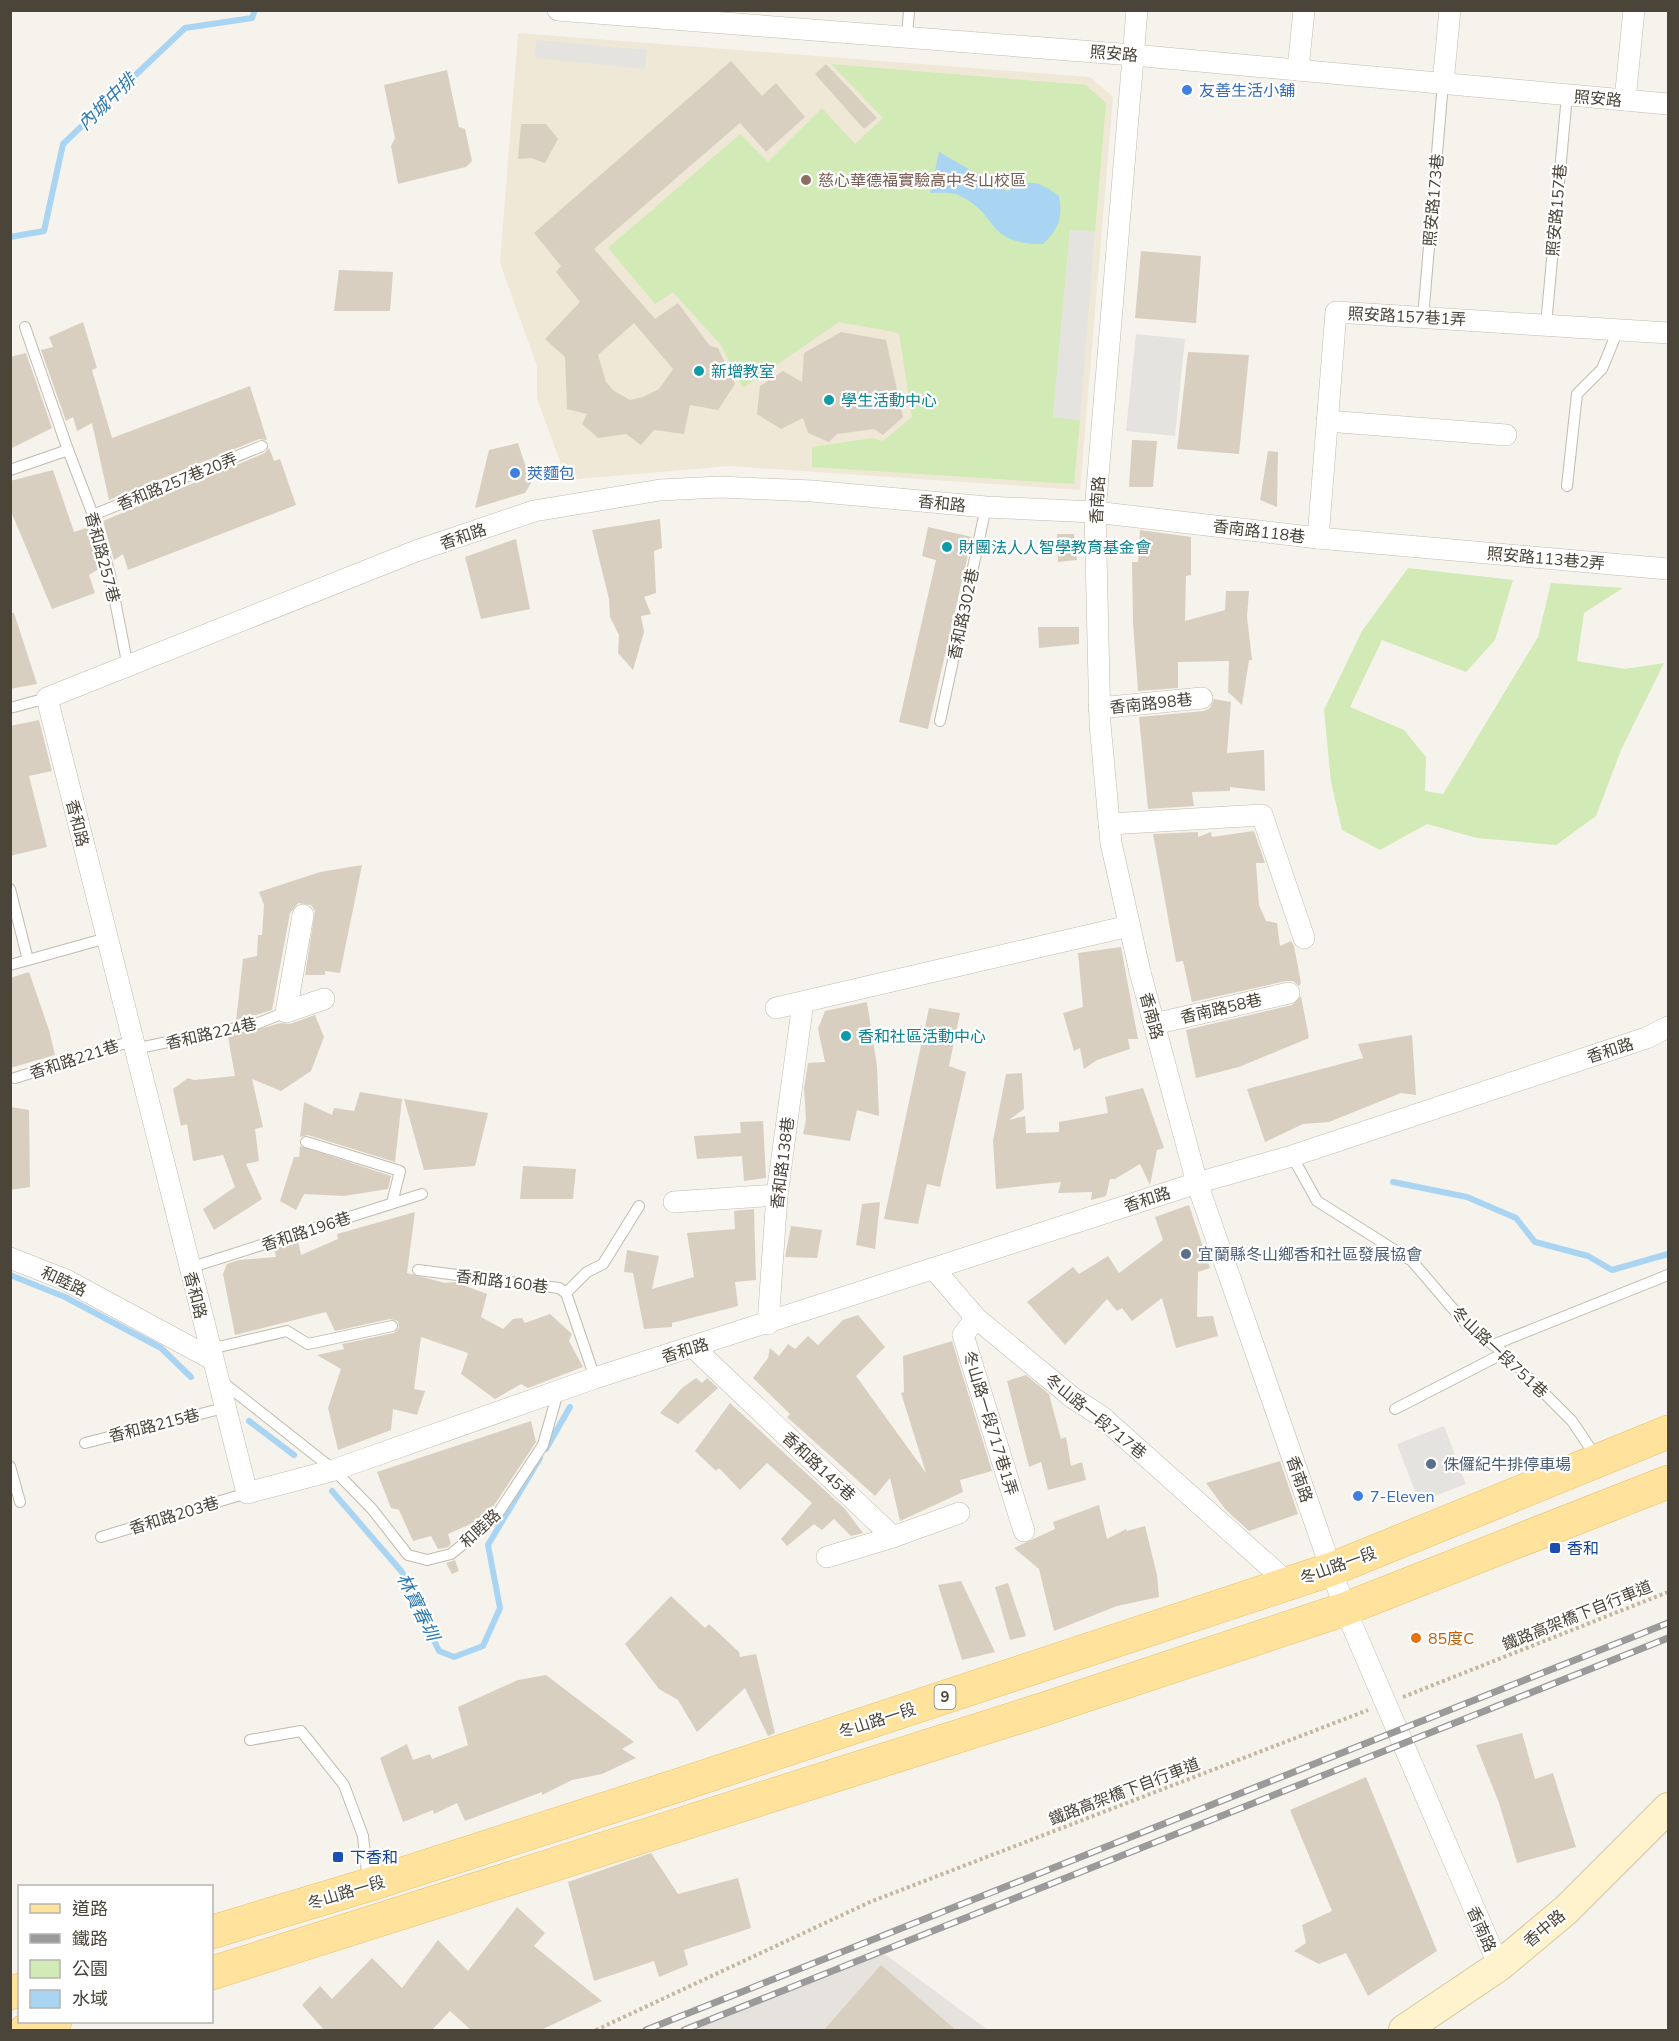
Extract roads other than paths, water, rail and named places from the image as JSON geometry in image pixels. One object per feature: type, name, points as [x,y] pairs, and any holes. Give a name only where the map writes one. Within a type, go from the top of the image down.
[{"type":"main road","name":"冬山路一段","points":[[213,1932],[368,1886],[722,1772],[1332,1569],[1668,1432]]},
{"type":"main road","points":[[213,1972],[1055,1705],[1345,1609],[1668,1482]]},
{"type":"main road","points":[[368,1886],[377,1921]]},
{"type":"main road","points":[[26,2031],[52,2023]]},
{"type":"street","name":"照安路","points":[[558,10],[1133,54],[1567,95],[1668,101]]},
{"type":"street","name":"香南路","points":[[1137,10],[1095,512],[1099,708],[1109,824],[1128,926],[1197,1183],[1345,1609],[1498,1966]]},
{"type":"street","points":[[1298,70],[1304,10]]},
{"type":"street","points":[[1443,83],[1450,10]]},
{"type":"street","points":[[1625,100],[1634,10]]},
{"type":"street","name":"照安路157巷1弄","points":[[1318,538],[1336,312],[1668,333]]},
{"type":"street","points":[[1327,422],[1506,435]]},
{"type":"street","name":"香和路","points":[[1095,512],[986,507],[812,490],[720,487],[660,490],[534,512],[416,551],[47,698],[212,1362],[247,1493],[331,1471],[595,1378],[694,1348],[1197,1183],[1292,1156],[1646,1038],[1668,1027]]},
{"type":"street","name":"香南路118巷","points":[[1095,512],[1424,548]]},
{"type":"street","name":"照安路113巷2弄","points":[[1424,548],[1668,570]]},
{"type":"street","name":"香南路98巷","points":[[1099,708],[1202,698]]},
{"type":"street","points":[[1109,824],[1262,815],[1304,938]]},
{"type":"street","points":[[303,915],[286,1012],[324,999]]},
{"type":"street","points":[[776,1008],[1128,926]]},
{"type":"street","name":"香南路58巷","points":[[1154,1024],[1289,993]]},
{"type":"street","name":"香和路138巷","points":[[768,1324],[777,1195],[803,1002]]},
{"type":"street","points":[[674,1202],[777,1195]]},
{"type":"street","name":"和睦路","points":[[10,1258],[66,1280],[212,1362]]},
{"type":"street","name":"冬山路一段717巷","points":[[934,1269],[976,1318],[1073,1398],[1101,1416],[1288,1583]]},
{"type":"street","name":"冬山路一段717巷1弄","points":[[976,1318],[963,1335],[1024,1532]]},
{"type":"street","name":"香和路145巷","points":[[694,1348],[893,1536]]},
{"type":"street","points":[[827,1557],[959,1513]]},
{"type":"street","name":"香中路","points":[[1404,2031],[1498,1966],[1566,1910],[1668,1808]]},
{"type":"lane","points":[[907,36],[909,10]]},
{"type":"lane","name":"照安路173巷","points":[[1423,317],[1443,83]]},
{"type":"lane","name":"照安路157巷","points":[[1546,325],[1567,95]]},
{"type":"lane","name":"香和路257巷","points":[[25,327],[93,515],[110,575],[128,667]]},
{"type":"lane","points":[[1567,486],[1577,394],[1602,369],[1618,330]]},
{"type":"lane","name":"香和路257巷20弄","points":[[93,515],[262,446]]},
{"type":"lane","points":[[10,470],[68,450]]},
{"type":"lane","name":"香和路302巷","points":[[940,721],[986,507]]},
{"type":"lane","points":[[10,708],[47,698]]},
{"type":"lane","points":[[10,889],[28,960]]},
{"type":"lane","points":[[10,965],[106,938]]},
{"type":"lane","name":"香和路224巷","points":[[133,1045],[256,1024],[286,1012]]},
{"type":"lane","name":"香和路221巷","points":[[15,1078],[133,1045]]},
{"type":"lane","points":[[306,1142],[400,1171],[392,1203]]},
{"type":"lane","name":"冬山路一段751巷","points":[[1292,1156],[1317,1201],[1412,1261],[1466,1324],[1504,1353],[1572,1421],[1598,1460]]},
{"type":"lane","name":"香和路196巷","points":[[189,1268],[422,1194]]},
{"type":"lane","points":[[566,1293],[587,1272],[603,1264],[639,1206]]},
{"type":"lane","name":"香和路160巷","points":[[418,1270],[559,1288],[566,1293],[595,1378]]},
{"type":"lane","points":[[1493,1345],[1668,1275]]},
{"type":"lane","points":[[212,1362],[287,1331],[308,1344],[392,1326]]},
{"type":"lane","points":[[1395,1409],[1504,1353]]},
{"type":"lane","name":"和睦路","points":[[212,1362],[372,1509],[408,1555],[428,1560],[451,1554],[495,1518],[543,1445],[558,1392]]},
{"type":"lane","name":"香和路215巷","points":[[85,1443],[224,1408]]},
{"type":"lane","points":[[10,1466],[20,1502]]},
{"type":"lane","name":"香和路203巷","points":[[101,1537],[247,1493]]},
{"type":"lane","points":[[250,1740],[301,1731],[344,1785],[363,1836],[368,1886]]},
{"type":"water","points":[[939,152],[1007,191],[1022,184],[1034,183],[1059,196],[1060,216],[1053,233],[1043,244],[1024,243],[1010,239],[1001,233],[971,202],[955,194],[930,193]]},
{"type":"waterway","name":"內城中排","points":[[10,237],[44,231],[63,144],[185,28],[252,18],[255,10]]},
{"type":"waterway","name":"林寶春圳","points":[[1393,1182],[1467,1197],[1516,1218],[1535,1242],[1588,1256],[1612,1270],[1668,1254]]},
{"type":"waterway","name":"林寶春圳","points":[[10,1275],[65,1297],[161,1348],[191,1377]]},
{"type":"waterway","name":"林寶春圳","points":[[546,1449],[570,1407]]},
{"type":"waterway","name":"林寶春圳","points":[[249,1421],[294,1455]]},
{"type":"waterway","name":"林寶春圳","points":[[332,1491],[402,1572],[439,1651],[454,1657],[483,1646],[500,1608],[488,1545],[540,1458]]},
{"type":"railway","points":[[646,2030],[1668,1623]]},
{"type":"railway","points":[[684,2030],[1668,1638]]},
{"type":"place","name":"友善生活小舖","points":[[1187,90]]},
{"type":"place","name":"慈心華德福實驗高中冬山校區","points":[[806,180]]},
{"type":"place","name":"新增教室","points":[[699,371]]},
{"type":"place","name":"學生活動中心","points":[[829,400]]},
{"type":"place","name":"莢麵包","points":[[515,473]]},
{"type":"place","name":"財團法人人智學教育基金會","points":[[947,547]]},
{"type":"place","name":"香和社區活動中心","points":[[846,1036]]},
{"type":"place","name":"宜蘭縣冬山鄉香和社區發展協會","points":[[1186,1254]]},
{"type":"place","name":"侏儸紀牛排停車場","points":[[1431,1464]]},
{"type":"place","name":"7-Eleven","points":[[1358,1496]]},
{"type":"place","name":"香和","points":[[1555,1548]]},
{"type":"place","name":"85度C","points":[[1416,1638]]},
{"type":"place","name":"下香和","points":[[338,1857]]}]
